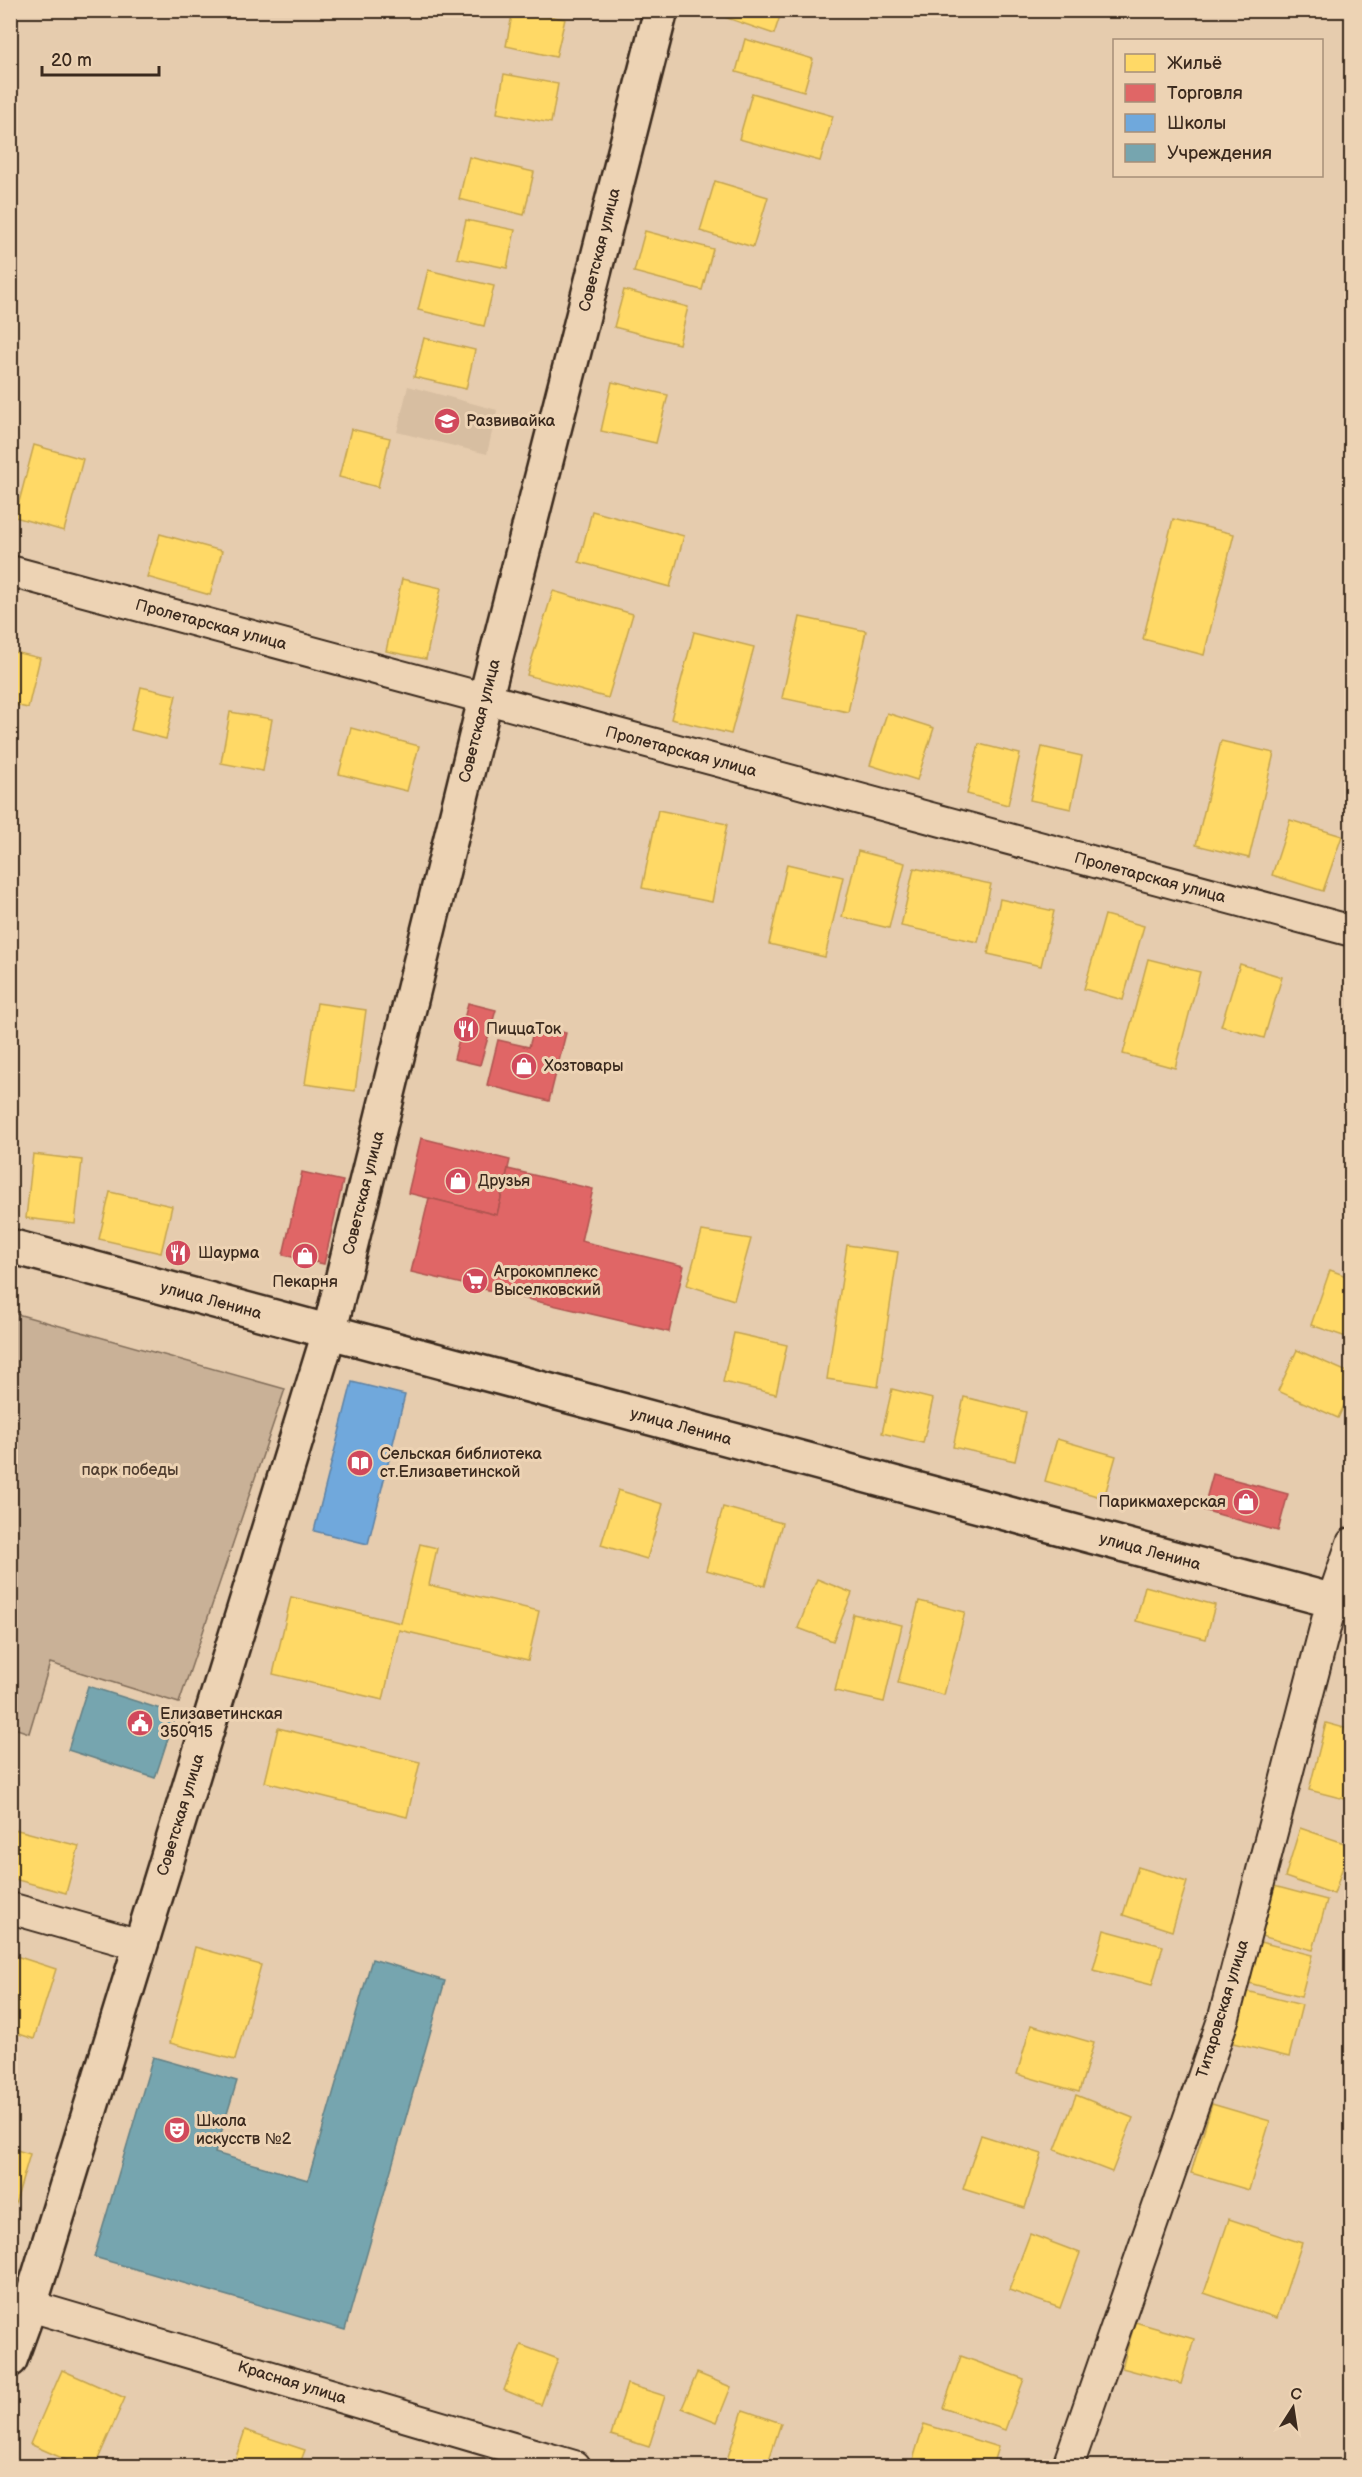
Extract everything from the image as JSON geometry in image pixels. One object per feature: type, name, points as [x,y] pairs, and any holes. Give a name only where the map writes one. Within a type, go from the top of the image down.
[{"type":"street","name":"Советская улица","points":[[10,2360],[20,2302],[140,1945],[329,1333],[485,700],[662,10]]},
{"type":"street","name":"Пролетарская улица","points":[[10,571],[1352,931]]},
{"type":"street","name":"улица Ленина","points":[[10,1246],[1342,1604]]},
{"type":"street","name":"Титаровская улица","points":[[1068,2466],[1224,2017],[1342,1604],[1352,1543]]},
{"type":"street","points":[[10,1908],[140,1945]]},
{"type":"street","name":"Красная улица","points":[[20,2302],[574,2466]]},
{"type":"shaded area","name":"Развивайка","points":[[408,386],[497,410],[487,454],[397,432]]},
{"type":"green space","name":"парк победы","points":[[10,1312],[285,1389],[179,1703],[50,1663],[29,1733],[11,1727]]},
{"type":"building: Жильё","points":[[513,10],[565,19],[556,57],[506,46]]},
{"type":"building: Жильё","points":[[704,10],[782,10],[774,34]]},
{"type":"building: Жильё","points":[[745,39],[813,59],[804,91],[736,72]]},
{"type":"building: Жильё","points":[[504,74],[558,84],[551,123],[497,113]]},
{"type":"building: Жильё","points":[[752,93],[833,116],[820,161],[739,139]]},
{"type":"building: Жильё","points":[[469,157],[534,172],[524,215],[459,199]]},
{"type":"building: Жильё","points":[[715,181],[768,197],[753,247],[700,231]]},
{"type":"building: Жильё","points":[[466,220],[515,230],[507,268],[457,258]]},
{"type":"building: Жильё","points":[[645,231],[713,249],[702,290],[634,272]]},
{"type":"building: Жильё","points":[[428,270],[494,286],[484,326],[418,310]]},
{"type":"building: Жильё","points":[[624,290],[688,307],[679,344],[614,327]]},
{"type":"building: Жильё","points":[[424,338],[475,350],[466,389],[414,377]]},
{"type":"building: Жильё","points":[[612,382],[668,395],[656,443],[601,431]]},
{"type":"building: Жильё","points":[[351,429],[390,438],[378,487],[339,477]]},
{"type":"building: Жильё","points":[[34,445],[83,459],[64,531],[15,517]]},
{"type":"building: Жильё","points":[[592,511],[684,536],[670,587],[579,562]]},
{"type":"building: Жильё","points":[[1173,519],[1234,534],[1204,655],[1143,639]]},
{"type":"building: Жильё","points":[[160,534],[222,551],[210,595],[147,577]]},
{"type":"building: Жильё","points":[[402,579],[441,588],[426,659],[386,651]]},
{"type":"building: Жильё","points":[[553,591],[633,614],[608,698],[527,675]]},
{"type":"building: Жильё","points":[[800,617],[866,631],[848,712],[782,698]]},
{"type":"building: Жильё","points":[[694,632],[754,647],[731,734],[671,719]]},
{"type":"building: Жильё","points":[[10,651],[40,658],[28,708],[10,704]]},
{"type":"building: Жильё","points":[[141,687],[176,695],[166,739],[131,730]]},
{"type":"building: Жильё","points":[[230,712],[272,719],[263,771],[221,763]]},
{"type":"building: Жильё","points":[[887,713],[934,728],[917,780],[870,765]]},
{"type":"building: Жильё","points":[[351,728],[419,746],[407,791],[339,774]]},
{"type":"building: Жильё","points":[[1221,741],[1274,753],[1249,858],[1196,845]]},
{"type":"building: Жильё","points":[[979,744],[1020,754],[1008,805],[967,794]]},
{"type":"building: Жильё","points":[[1042,747],[1082,756],[1071,809],[1030,800]]},
{"type":"building: Жильё","points":[[658,810],[727,824],[712,902],[642,888]]},
{"type":"building: Жильё","points":[[1290,820],[1342,836],[1323,891],[1272,875]]},
{"type":"building: Жильё","points":[[858,851],[905,863],[889,928],[842,917]]},
{"type":"building: Жильё","points":[[787,864],[843,877],[825,957],[769,944]]},
{"type":"building: Жильё","points":[[914,868],[991,884],[978,942],[901,926]]},
{"type":"building: Жильё","points":[[1000,899],[1054,911],[1041,966],[988,954]]},
{"type":"building: Жильё","points":[[1105,915],[1144,926],[1123,1000],[1084,989]]},
{"type":"building: Жильё","points":[[1148,959],[1200,972],[1175,1068],[1123,1054]]},
{"type":"building: Жильё","points":[[1240,964],[1282,977],[1264,1038],[1221,1026]]},
{"type":"building: Жильё","points":[[317,1003],[366,1010],[355,1091],[305,1084]]},
{"type":"building: Жильё","points":[[33,1154],[82,1160],[75,1224],[26,1218]]},
{"type":"building: Жильё","points":[[110,1192],[172,1206],[161,1253],[99,1239]]},
{"type":"building: Жильё","points":[[702,1231],[751,1239],[734,1300],[687,1285]]},
{"type":"building: Жильё","points":[[847,1245],[898,1252],[878,1387],[827,1379]]},
{"type":"building: Жильё","points":[[1330,1270],[1352,1278],[1352,1339],[1311,1325]]},
{"type":"building: Жильё","points":[[734,1333],[787,1345],[776,1394],[723,1382]]},
{"type":"building: Жильё","points":[[1297,1350],[1352,1374],[1352,1389],[1338,1418],[1278,1391]]},
{"type":"building: Жильё","points":[[892,1389],[933,1399],[923,1443],[882,1433]]},
{"type":"building: Жильё","points":[[964,1397],[1026,1412],[1015,1461],[953,1447]]},
{"type":"building: Жильё","points":[[1057,1439],[1116,1456],[1104,1498],[1045,1481]]},
{"type":"building: Жильё","points":[[618,1490],[663,1504],[647,1559],[601,1545]]},
{"type":"building: Жильё","points":[[723,1507],[782,1523],[765,1586],[706,1570]]},
{"type":"building: Жильё","points":[[420,1544],[437,1548],[429,1585],[539,1611],[528,1660],[399,1630],[383,1700],[273,1674],[291,1597],[401,1623]]},
{"type":"building: Жильё","points":[[817,1579],[852,1593],[833,1641],[798,1628]]},
{"type":"building: Жильё","points":[[1145,1586],[1215,1605],[1206,1639],[1136,1621]]},
{"type":"building: Жильё","points":[[919,1601],[965,1612],[944,1695],[898,1683]]},
{"type":"building: Жильё","points":[[853,1614],[902,1625],[884,1702],[835,1691]]},
{"type":"building: Жильё","points":[[1326,1723],[1352,1730],[1352,1801],[1309,1790]]},
{"type":"building: Жильё","points":[[278,1728],[420,1762],[407,1817],[265,1782]]},
{"type":"building: Жильё","points":[[10,1828],[79,1846],[66,1893],[10,1878]]},
{"type":"building: Жильё","points":[[1300,1828],[1350,1845],[1334,1894],[1285,1877]]},
{"type":"building: Жильё","points":[[1138,1867],[1187,1882],[1172,1931],[1123,1915]]},
{"type":"building: Жильё","points":[[1274,1886],[1327,1900],[1313,1950],[1261,1936]]},
{"type":"building: Жильё","points":[[1104,1930],[1163,1946],[1152,1985],[1093,1970]]},
{"type":"building: Жильё","points":[[1256,1941],[1312,1955],[1301,1997],[1245,1982]]},
{"type":"building: Жильё","points":[[195,1947],[261,1965],[235,2060],[170,2043]]},
{"type":"building: Жильё","points":[[10,1954],[56,1969],[34,2039],[10,2031]]},
{"type":"building: Жильё","points":[[1238,1989],[1302,2005],[1289,2057],[1225,2041]]},
{"type":"building: Жильё","points":[[1031,2025],[1094,2043],[1079,2092],[1017,2074]]},
{"type":"building: Жильё","points":[[1076,2095],[1133,2118],[1112,2172],[1055,2150]]},
{"type":"building: Жильё","points":[[1212,2104],[1270,2121],[1249,2190],[1191,2173]]},
{"type":"building: Жильё","points":[[981,2135],[1042,2154],[1025,2208],[963,2189]]},
{"type":"building: Жильё","points":[[10,2148],[30,2154],[10,2222]]},
{"type":"building: Жильё","points":[[1229,2219],[1302,2243],[1277,2318],[1204,2293]]},
{"type":"building: Жильё","points":[[1030,2234],[1080,2253],[1060,2308],[1009,2290]]},
{"type":"building: Жильё","points":[[1135,2322],[1194,2339],[1181,2384],[1122,2368]]},
{"type":"building: Жильё","points":[[521,2345],[558,2359],[541,2405],[504,2390]]},
{"type":"building: Жильё","points":[[961,2356],[1024,2379],[1005,2430],[943,2408]]},
{"type":"building: Жильё","points":[[62,2370],[125,2398],[95,2466],[80,2466],[30,2444]]},
{"type":"building: Жильё","points":[[697,2373],[731,2387],[717,2422],[682,2408]]},
{"type":"building: Жильё","points":[[627,2384],[665,2396],[649,2447],[611,2435]]},
{"type":"building: Жильё","points":[[743,2410],[781,2423],[767,2466],[725,2466]]},
{"type":"building: Жильё","points":[[924,2424],[998,2447],[992,2466],[911,2466]]},
{"type":"building: Жильё","points":[[245,2430],[305,2450],[299,2466],[233,2466]]},
{"type":"building: Торговля","points":[[468,1003],[496,1010],[480,1065],[454,1059]]},
{"type":"building: Торговля","name":"Хозтовары","points":[[535,1025],[566,1033],[549,1101],[487,1085],[498,1040],[529,1047]]},
{"type":"building: Торговля","name":"Друзья","points":[[421,1138],[510,1160],[497,1215],[408,1193]]},
{"type":"building: Торговля","points":[[508,1169],[593,1189],[581,1241],[684,1266],[669,1332],[411,1272],[429,1198],[497,1215]]},
{"type":"building: Торговля","points":[[302,1172],[343,1181],[324,1264],[283,1255]]},
{"type":"building: Торговля","name":"Парикмахерская","points":[[1213,1474],[1288,1494],[1278,1531],[1203,1510]]},
{"type":"building: Школы","name":"Сельская библиотека ст.Елизаветинской","points":[[352,1382],[405,1395],[368,1544],[314,1531]]},
{"type":"building: Учреждения","points":[[88,1686],[176,1714],[155,1778],[68,1750]]},
{"type":"building: Учреждения","name":"Школа искусств №2","points":[[372,1959],[445,1981],[345,2330],[94,2257],[153,2057],[237,2081],[215,2153],[308,2180]]},
{"type":"place","name":"Развивайка","points":[[447,421]]},
{"type":"place","name":"ПиццаТок","points":[[466,1029]]},
{"type":"place","name":"Хозтовары","points":[[524,1066]]},
{"type":"place","name":"Друзья","points":[[458,1181]]},
{"type":"place","name":"Шаурма","points":[[178,1253]]},
{"type":"place","name":"Пекарня","points":[[305,1256]]},
{"type":"place","name":"Агрокомплекс Выселковский","points":[[475,1281]]},
{"type":"place","name":"Сельская библиотека ст.Елизаветинской","points":[[360,1463]]},
{"type":"place","name":"Парикмахерская","points":[[1246,1502]]},
{"type":"place","name":"Елизаветинская 350915","points":[[140,1723]]},
{"type":"place","name":"Школа искусств №2","points":[[177,2130]]}]
